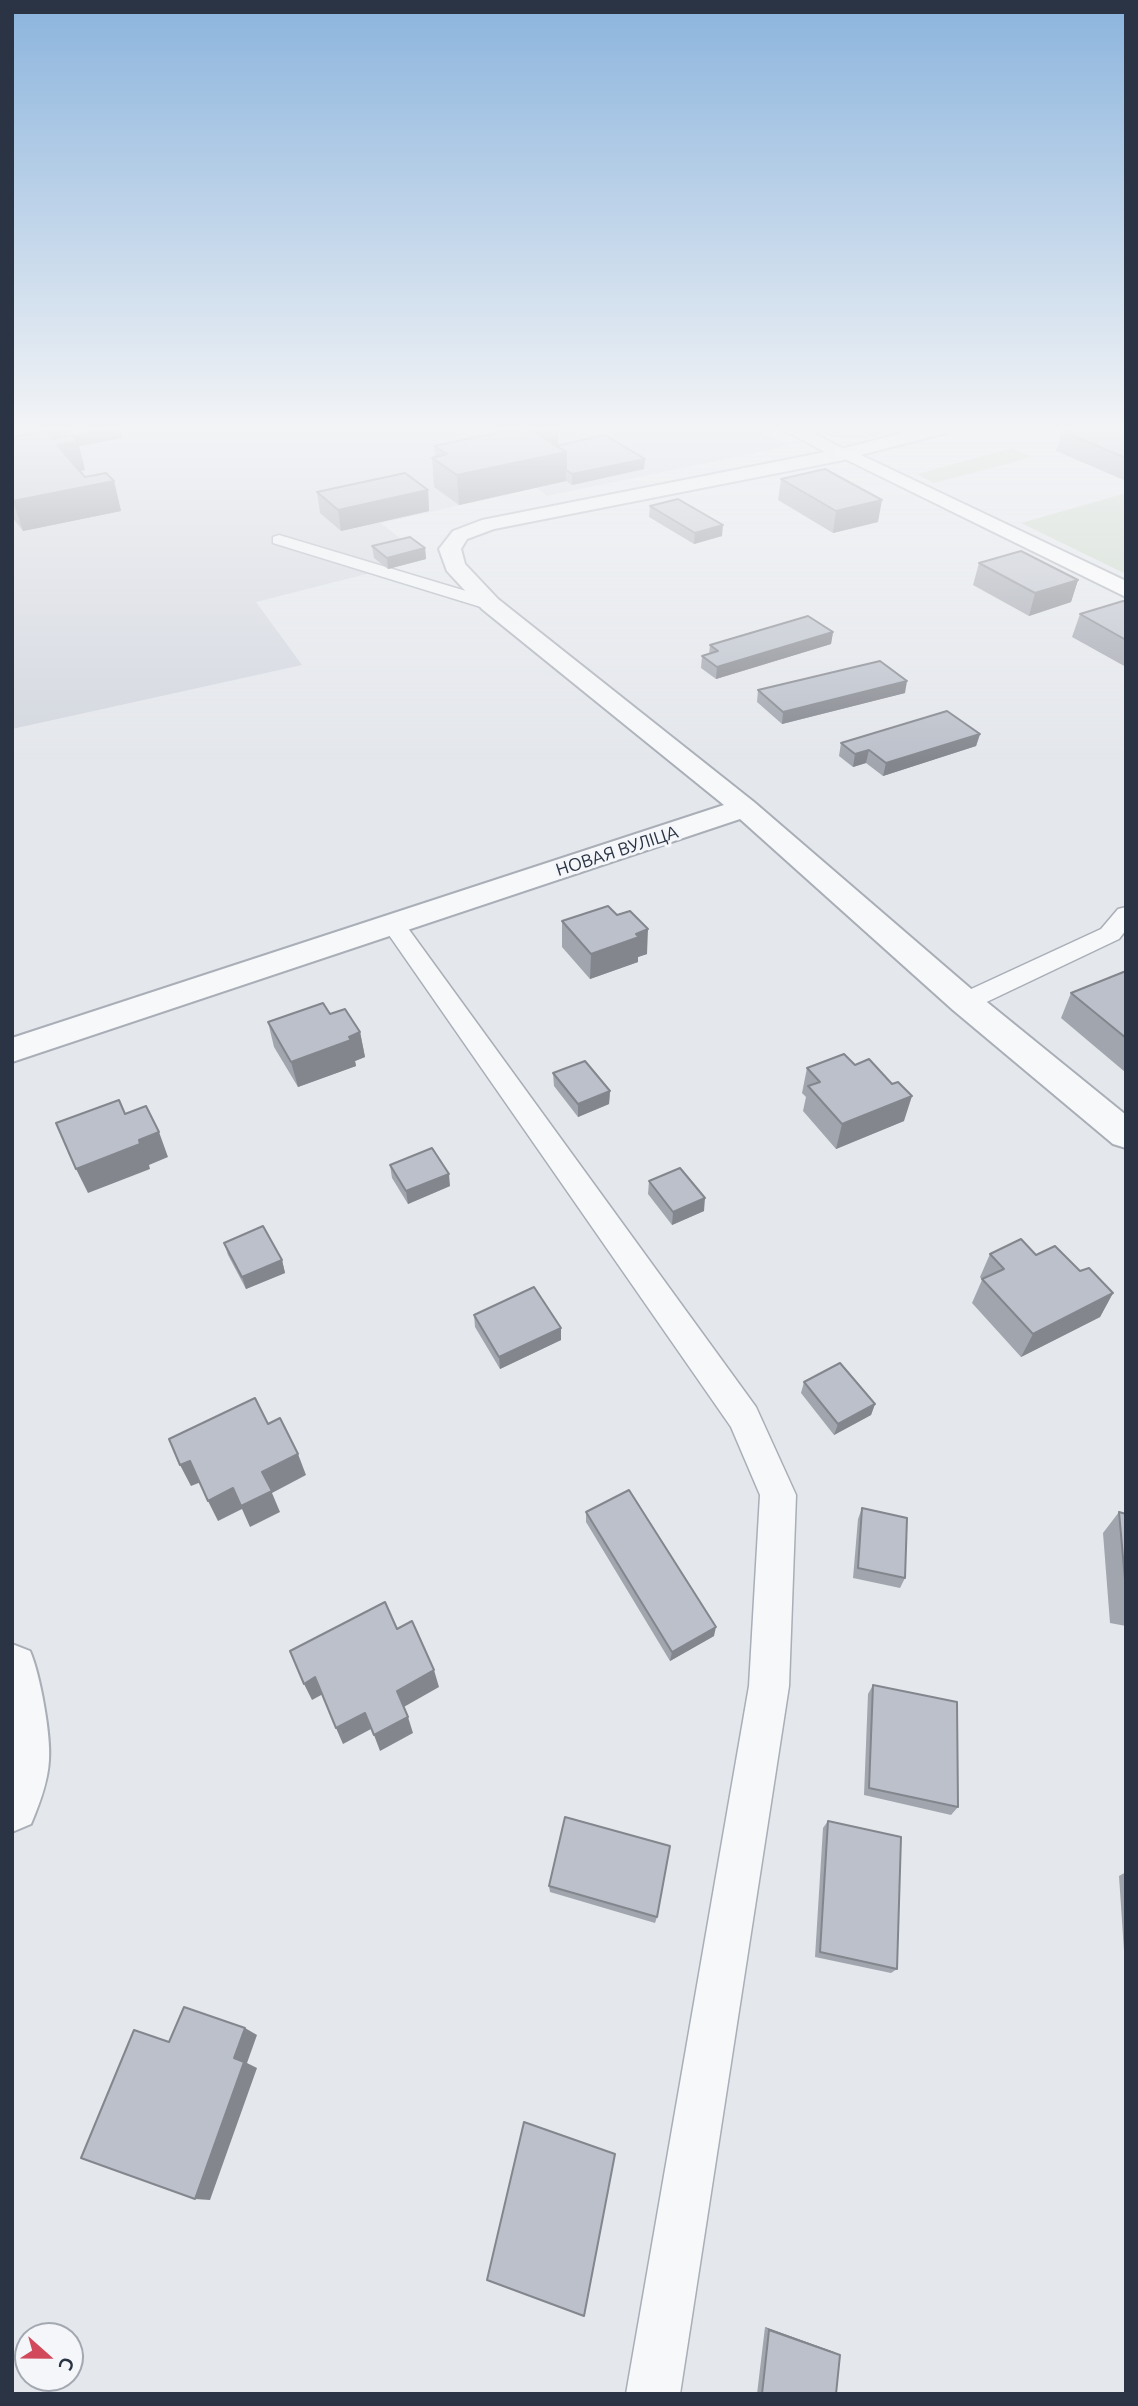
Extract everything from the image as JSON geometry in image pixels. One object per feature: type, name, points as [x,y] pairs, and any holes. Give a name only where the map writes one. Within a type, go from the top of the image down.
[{"type":"street","points":[[456,540],[450,549],[455,566],[490,604],[744,808],[965,1002],[1126,1135]]},
{"type":"street","points":[[1023,540],[1126,590]]},
{"type":"street","name":"НОВАЯ ВУЛІЦА","points":[[12,1049],[744,808]]},
{"type":"street","points":[[12,1669],[23,1759],[12,1805]]},
{"type":"lane","points":[[280,540],[490,604]]},
{"type":"lane","points":[[965,1002],[1110,934],[1126,914]]},
{"type":"lane","points":[[394,925],[744,1418],[778,1495],[769,1686],[653,2394]]},
{"type":"shaded area","points":[[12,540],[403,540],[426,559],[256,602],[302,665],[12,729]]},
{"type":"green space","points":[[1057,540],[1126,540],[1126,574]]},
{"type":"building","points":[[396,540],[414,540],[425,548],[387,558],[372,546]]},
{"type":"building","points":[[1021,551],[1078,580],[1035,593],[979,563]]},
{"type":"building","points":[[1126,602],[1126,640],[1080,614]]},
{"type":"building","points":[[808,616],[833,632],[717,667],[702,656],[718,651],[710,645]]},
{"type":"building","points":[[880,661],[907,681],[783,712],[758,690]]},
{"type":"building","points":[[947,711],[980,734],[886,763],[869,750],[855,754],[841,743]]},
{"type":"building","points":[[608,906],[617,915],[630,911],[648,929],[636,934],[639,937],[591,954],[562,921]]},
{"type":"building","points":[[1126,971],[1126,1038],[1071,993]]},
{"type":"building","points":[[323,1003],[330,1014],[345,1009],[360,1032],[349,1037],[351,1040],[291,1062],[268,1022]]},
{"type":"building","points":[[844,1054],[855,1065],[869,1059],[892,1084],[898,1082],[912,1096],[842,1124],[808,1086],[820,1082],[807,1068]]},
{"type":"building","points":[[585,1061],[610,1091],[578,1104],[553,1073]]},
{"type":"building","points":[[119,1100],[125,1114],[146,1106],[159,1132],[139,1140],[140,1144],[76,1169],[56,1123]]},
{"type":"building","points":[[432,1148],[449,1174],[406,1191],[390,1165]]},
{"type":"building","points":[[680,1168],[705,1198],[673,1212],[649,1181]]},
{"type":"building","points":[[263,1226],[282,1260],[242,1277],[224,1243]]},
{"type":"building","points":[[1021,1239],[1036,1255],[1055,1246],[1080,1271],[1089,1268],[1113,1293],[1033,1334],[982,1279],[1004,1269],[990,1254]]},
{"type":"building","points":[[534,1287],[561,1328],[499,1357],[474,1315]]},
{"type":"building","points":[[840,1363],[875,1404],[838,1424],[804,1382]]},
{"type":"building","points":[[255,1398],[268,1424],[280,1418],[298,1454],[262,1472],[272,1491],[241,1506],[233,1488],[208,1501],[190,1461],[180,1465],[169,1439]]},
{"type":"building","points":[[629,1490],[716,1627],[672,1652],[586,1512]]},
{"type":"building","points":[[862,1508],[907,1518],[905,1578],[858,1568]]},
{"type":"building","points":[[1119,1512],[1126,1514],[1126,1591]]},
{"type":"building","points":[[385,1602],[397,1629],[412,1621],[434,1670],[397,1691],[408,1717],[374,1735],[365,1713],[336,1728],[315,1677],[304,1684],[290,1651]]},
{"type":"building","points":[[873,1685],[957,1702],[958,1807],[869,1788]]},
{"type":"building","points":[[565,1817],[670,1846],[657,1917],[549,1886]]},
{"type":"building","points":[[828,1821],[901,1837],[897,1969],[820,1952]]},
{"type":"building","points":[[184,2007],[245,2028],[234,2058],[244,2062],[195,2199],[81,2158],[134,2030],[169,2042]]},
{"type":"building","points":[[524,2122],[615,2154],[584,2316],[487,2280]]},
{"type":"building","points":[[769,2330],[840,2355],[836,2394],[762,2394]]}]
